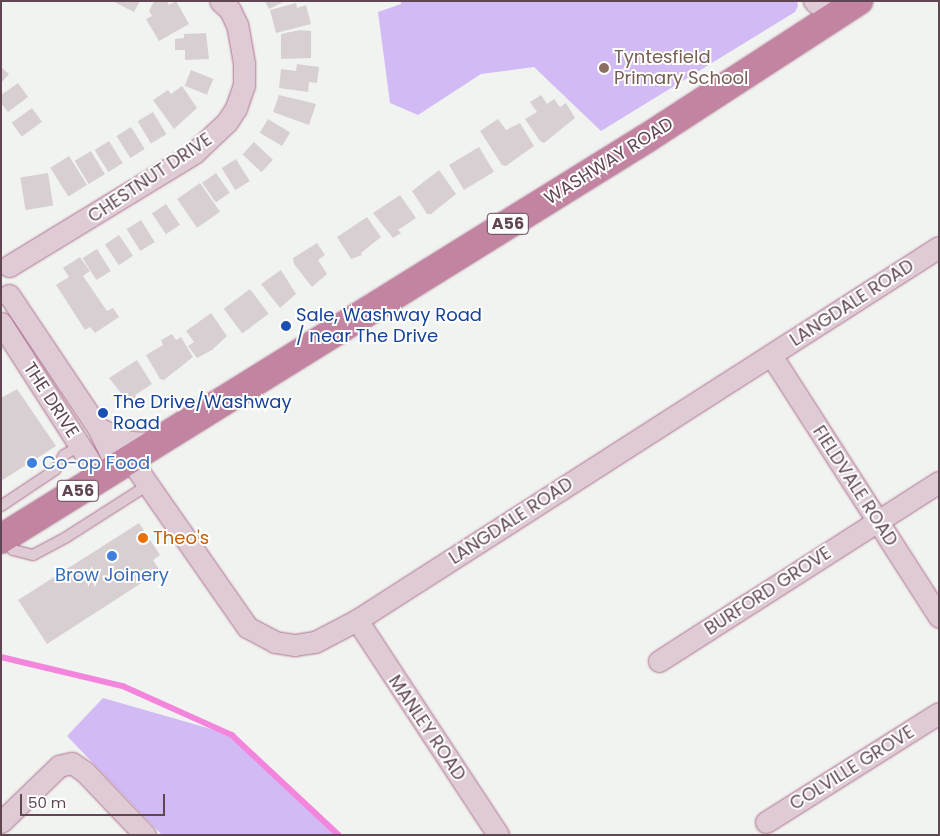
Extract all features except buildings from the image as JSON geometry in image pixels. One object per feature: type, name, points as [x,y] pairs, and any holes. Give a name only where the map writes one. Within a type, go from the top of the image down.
[{"type":"highway","name":"WASHWAY ROAD","points":[[3,538],[638,143],[823,9],[858,1]]},
{"type":"street","name":"CHESTNUT DRIVE","points":[[5,262],[194,152],[227,122],[236,108],[244,85],[244,63],[237,25],[230,10],[220,1]]},
{"type":"street","name":"LANGDALE ROAD","points":[[116,468],[148,484],[238,617],[259,636],[275,642],[308,643],[333,635],[357,620],[939,247]]},
{"type":"street","points":[[5,262],[14,280],[5,299]]},
{"type":"street","name":"THE DRIVE","points":[[5,299],[98,428],[116,468]]},
{"type":"street","name":"THE DRIVE","points":[[1,323],[81,445],[116,468]]},
{"type":"street","name":"FIELDVALE ROAD","points":[[771,355],[939,617]]},
{"type":"street","name":"THE DRIVE","points":[[98,428],[130,442],[156,443]]},
{"type":"street","name":"BURFORD GROVE","points":[[658,661],[939,482]]},
{"type":"street","name":"MANLEY ROAD","points":[[357,620],[498,835]]},
{"type":"street","name":"COLVILLE GROVE","points":[[766,822],[939,713]]},
{"type":"street","points":[[1,822],[58,766],[72,763],[85,772],[145,835]]},
{"type":"lane","points":[[1,506],[55,470],[64,455],[81,445]]},
{"type":"lane","points":[[3,538],[13,550],[33,555],[65,538],[148,484]]},
{"type":"shaded area","name":"Tyntesfield Primary School","points":[[401,1],[797,1],[798,6],[795,12],[601,131],[534,67],[481,74],[418,115],[390,103],[378,12],[401,4]]},
{"type":"shaded area","points":[[103,698],[232,735],[339,835],[162,835],[67,736]]},
{"type":"waterway","points":[[1,657],[123,686],[232,735],[339,835]]},
{"type":"place","name":"Tyntesfield Primary School","points":[[604,68]]},
{"type":"place","name":"Sale, Washway Road / near The Drive","points":[[286,326]]},
{"type":"place","name":"The Drive/Washway Road","points":[[103,413]]},
{"type":"place","name":"Co-op Food","points":[[32,463]]},
{"type":"place","name":"Theo's","points":[[143,538]]},
{"type":"place","name":"Brow Joinery","points":[[112,556]]}]
